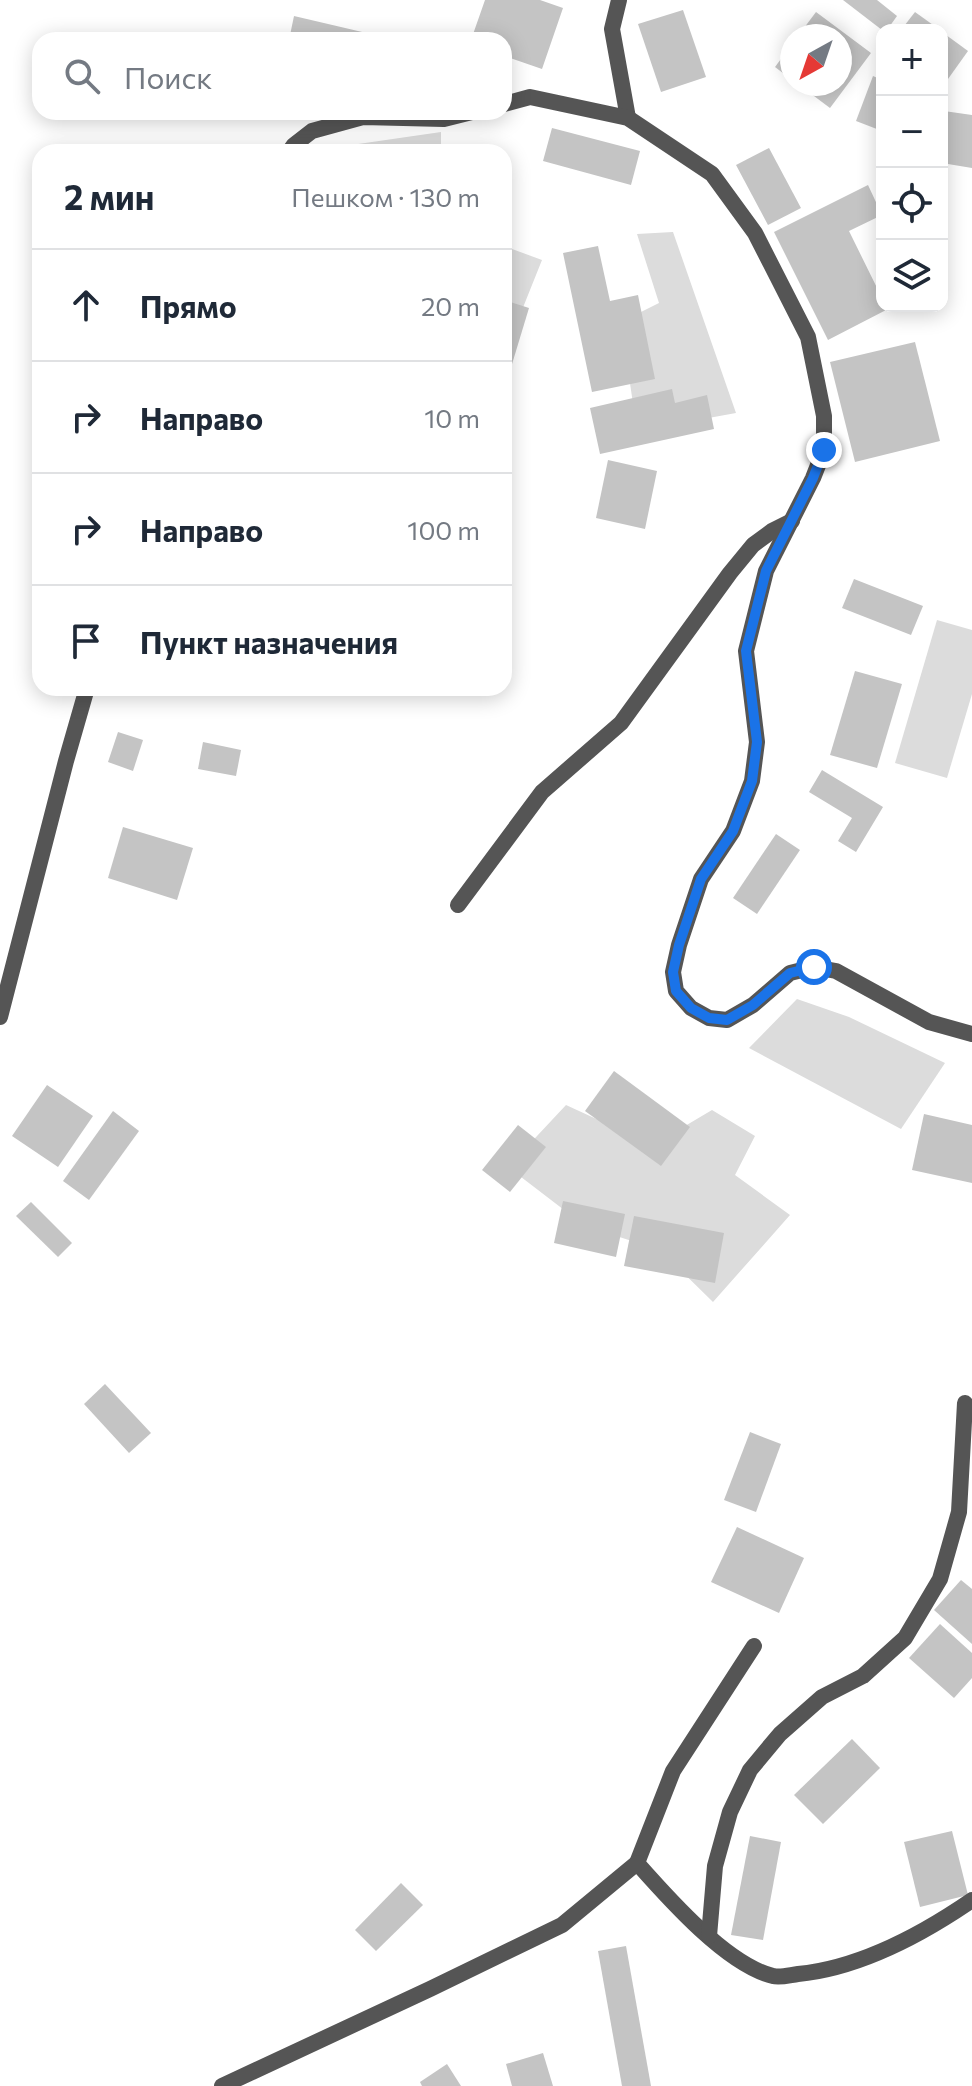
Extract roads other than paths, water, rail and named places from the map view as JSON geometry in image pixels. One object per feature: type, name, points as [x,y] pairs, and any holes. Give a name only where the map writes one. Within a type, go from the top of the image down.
[{"type":"street","points":[[619,0],[612,29],[628,118]]},
{"type":"street","points":[[512,102],[530,97],[628,118],[712,174],[755,233],[808,337],[824,416],[824,450],[766,571],[746,651],[757,742],[752,781],[733,831],[701,879],[679,945],[673,972],[676,991],[691,1008],[709,1018],[727,1020],[753,1005],[790,973],[814,967],[836,971],[929,1022],[972,1034]]},
{"type":"street","points":[[295,144],[312,131],[352,120]]},
{"type":"street","points":[[458,905],[542,792],[621,723],[753,545],[792,521]]},
{"type":"street","points":[[0,1017],[85,696]]},
{"type":"street","points":[[709,1936],[715,1866],[730,1812],[750,1770],[780,1734],[822,1697],[863,1676],[905,1638],[940,1579],[959,1512],[965,1403]]},
{"type":"street","points":[[222,2086],[562,1925],[637,1863],[673,1771],[754,1646]]},
{"type":"street","points":[[637,1863],[709,1936],[744,1963],[775,1977],[823,1972],[867,1958],[950,1915],[972,1900]]}]
